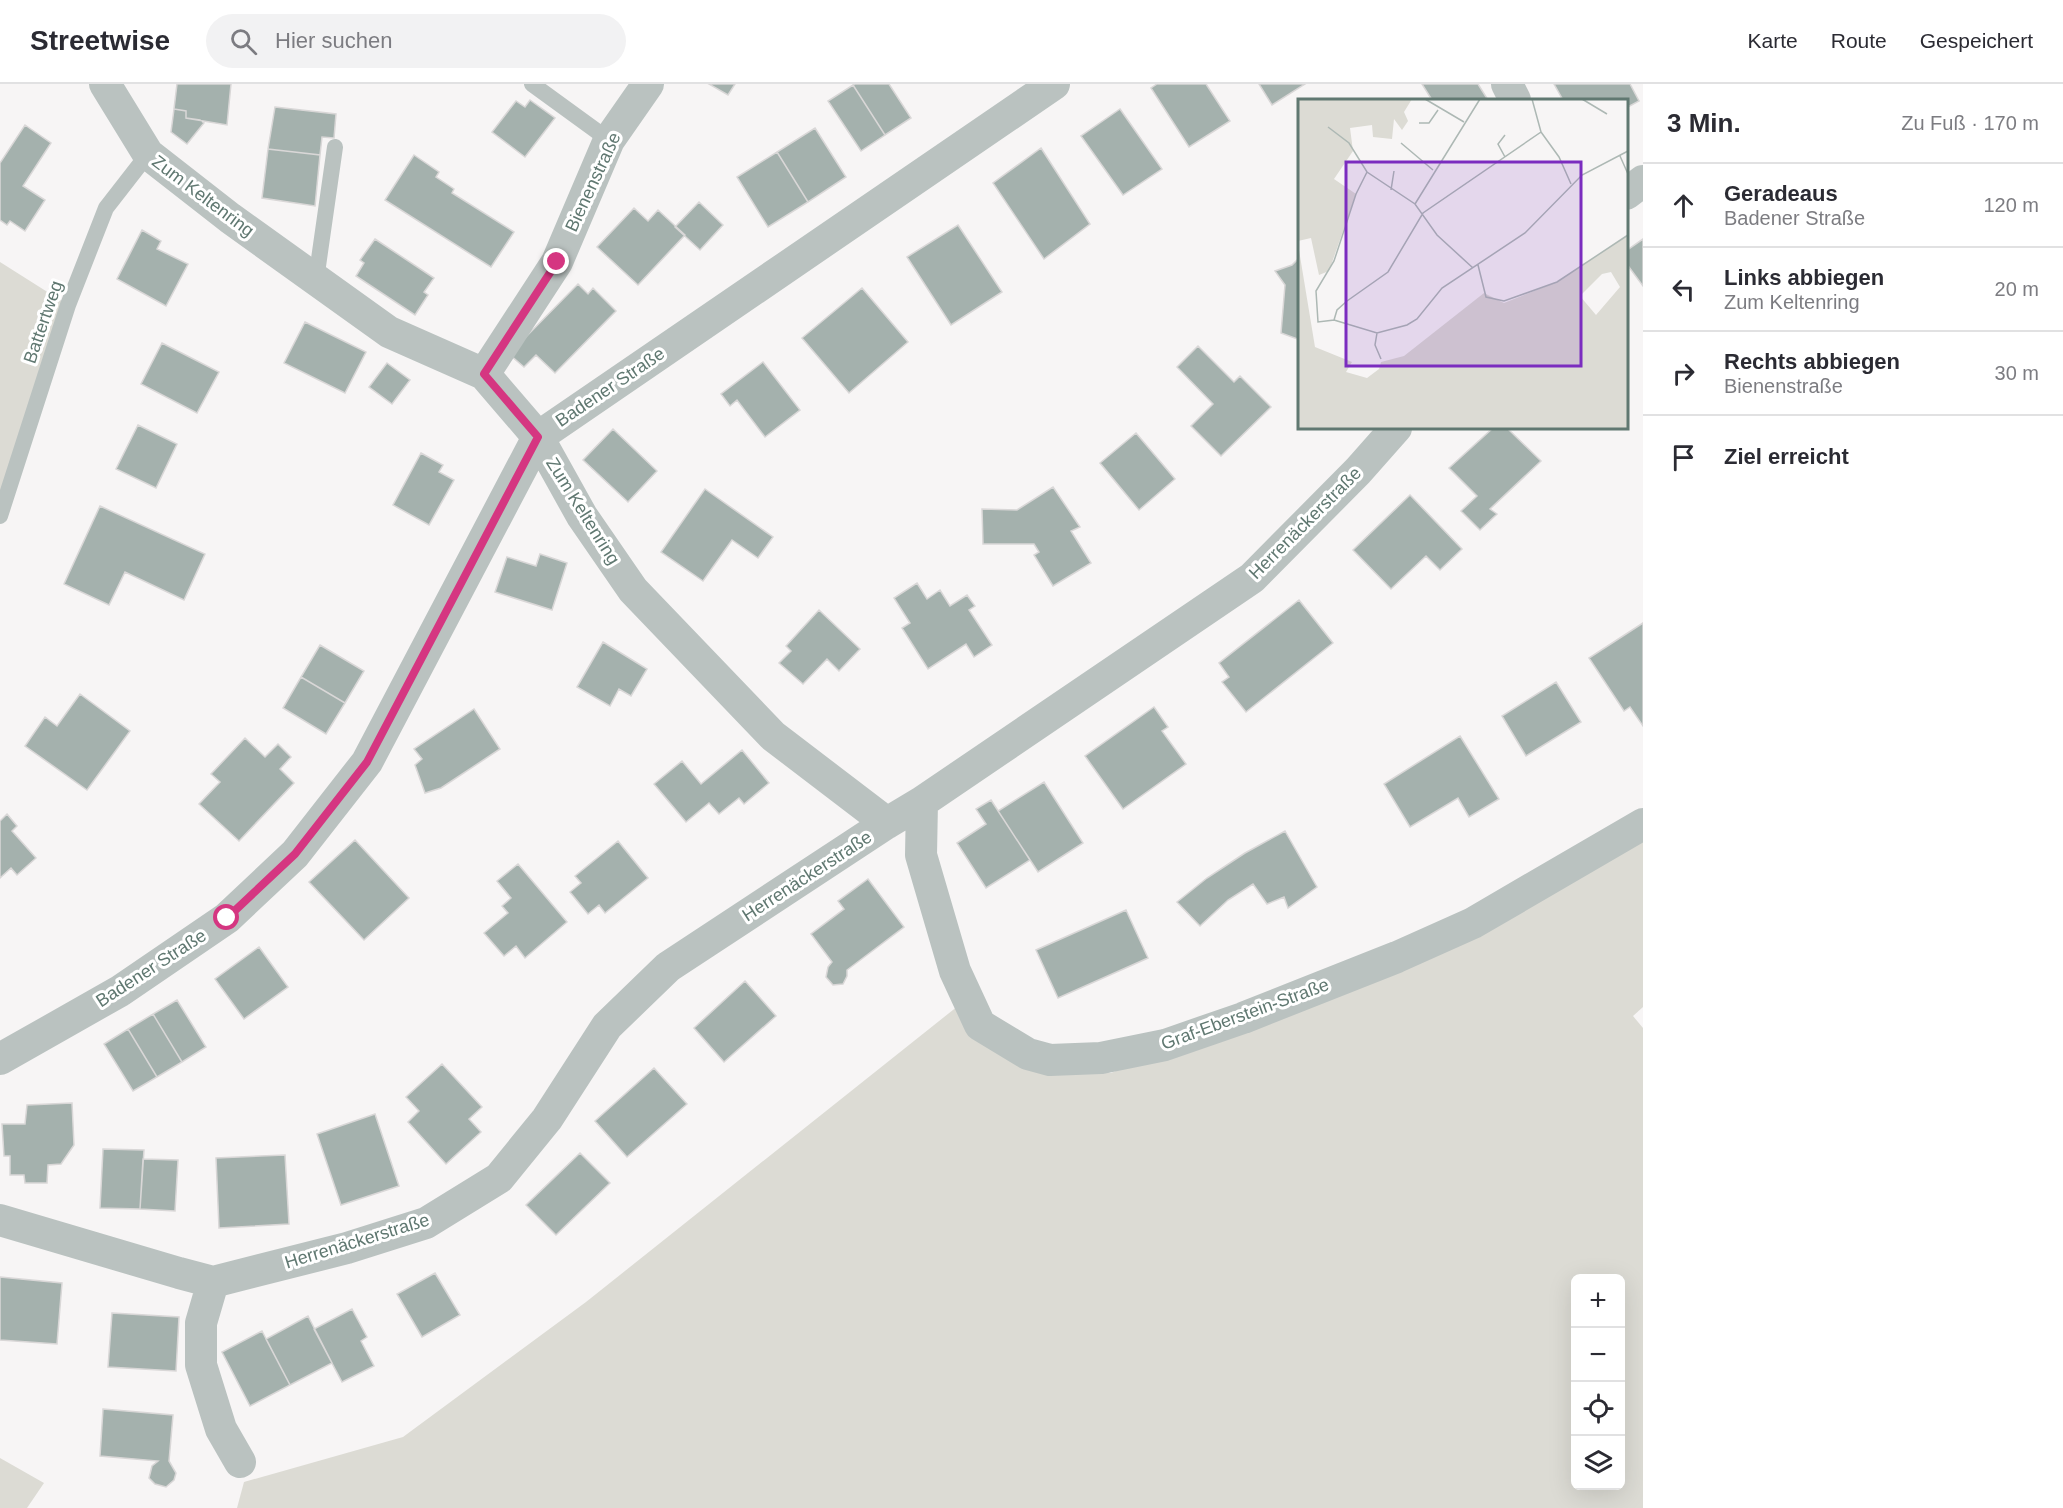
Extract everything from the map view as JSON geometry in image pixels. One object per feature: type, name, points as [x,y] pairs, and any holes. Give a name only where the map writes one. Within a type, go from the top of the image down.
[{"type":"street","name":"Zum Keltenring","points":[[105,84],[148,154],[230,218],[389,332],[484,374],[538,437],[582,516],[633,590],[773,736],[887,823]]},
{"type":"street","name":"Bienenstraße","points":[[484,374],[557,262],[609,140],[648,84]]},
{"type":"street","name":"Badener Straße","points":[[0,1059],[120,991],[227,918],[295,854],[367,762],[538,437],[1054,84]]},
{"type":"street","points":[[1507,84],[1514,99]]},
{"type":"street","points":[[1628,192],[1643,181]]},
{"type":"street","name":"Herrenäckerstraße","points":[[0,1220],[213,1281],[347,1248],[426,1223],[499,1178],[547,1119],[607,1026],[668,967],[922,802],[1252,578],[1358,471],[1395,429]]},
{"type":"street","name":"Graf-Eberstein-Straße","points":[[922,802],[921,855],[955,971],[980,1025],[1028,1054],[1050,1060],[1101,1058],[1165,1045],[1243,1018],[1342,979],[1473,923],[1643,824]]},
{"type":"street","points":[[213,1281],[201,1323],[201,1365],[221,1430],[240,1462]]},
{"type":"lane","points":[[532,84],[609,140]]},
{"type":"lane","points":[[316,280],[334,147]]},
{"type":"lane","name":"Battertweg","points":[[0,516],[68,305],[106,208],[148,154]]},
{"type":"shaded area","points":[[0,262],[68,305],[0,512]]},
{"type":"shaded area","points":[[1643,824],[1643,1007],[1633,1016],[1643,1028],[1643,1508],[237,1508],[244,1482],[403,1437],[586,1302],[968,998],[1028,1054],[1111,1073],[1243,1018]]},
{"type":"shaded area","points":[[0,1458],[44,1483],[27,1508],[0,1508]]},
{"type":"building","points":[[177,84],[231,84],[227,125],[186,118],[186,111],[174,109]]},
{"type":"building","points":[[709,84],[735,84],[728,95]]},
{"type":"building","points":[[889,84],[911,118],[885,135],[853,85]]},
{"type":"building","points":[[1157,84],[1206,84],[1230,121],[1189,147],[1151,88]]},
{"type":"building","points":[[1259,84],[1305,84],[1272,105]]},
{"type":"building","points":[[1422,84],[1478,84],[1487,99],[1431,99]]},
{"type":"building","points":[[1554,84],[1630,84],[1639,101],[1628,107],[1628,99],[1562,99]]},
{"type":"building","points":[[853,85],[885,135],[861,151],[828,101]]},
{"type":"building","points":[[530,100],[555,118],[525,157],[492,132],[516,101],[525,107]]},
{"type":"building","points":[[275,107],[336,114],[334,138],[322,137],[320,155],[268,149]]},
{"type":"building","points":[[174,109],[186,111],[186,118],[200,120],[204,123],[187,144],[171,132]]},
{"type":"building","points":[[1120,109],[1162,169],[1123,195],[1081,136]]},
{"type":"building","points":[[25,125],[51,143],[23,186],[45,200],[25,231],[10,221],[7,225],[0,220],[0,163]]},
{"type":"building","points":[[815,128],[846,177],[808,202],[777,152]]},
{"type":"building","points":[[1041,148],[1090,224],[1044,259],[993,183]]},
{"type":"building","points":[[268,149],[320,155],[315,206],[262,198]]},
{"type":"building","points":[[777,152],[808,202],[768,227],[737,177]]},
{"type":"building","points":[[414,155],[439,172],[436,177],[454,189],[452,193],[514,232],[491,267],[385,200]]},
{"type":"building","points":[[699,202],[723,225],[700,250],[675,227]]},
{"type":"building","points":[[634,208],[648,221],[658,210],[685,235],[638,285],[597,247]]},
{"type":"building","points":[[958,225],[1002,292],[951,325],[907,257]]},
{"type":"building","points":[[142,230],[161,241],[157,249],[188,264],[166,306],[117,279]]},
{"type":"building","points":[[375,239],[434,278],[424,292],[428,295],[415,315],[356,276],[364,263],[360,260]]},
{"type":"building","points":[[1643,239],[1643,286],[1628,266],[1628,250]]},
{"type":"building","points":[[1298,259],[1298,339],[1281,333],[1285,285],[1275,271],[1292,265]]},
{"type":"building","points":[[578,284],[588,294],[593,288],[616,311],[555,373],[536,355],[524,367],[509,354]]},
{"type":"building","points":[[862,288],[908,342],[849,393],[802,338]]},
{"type":"building","points":[[305,322],[366,352],[345,393],[284,363]]},
{"type":"building","points":[[162,343],[219,372],[197,413],[141,384]]},
{"type":"building","points":[[1198,346],[1234,382],[1240,376],[1271,407],[1221,456],[1191,426],[1213,404],[1177,367]]},
{"type":"building","points":[[763,362],[800,410],[765,437],[737,400],[730,406],[721,394]]},
{"type":"building","points":[[387,363],[410,380],[392,404],[369,387]]},
{"type":"building","points":[[138,425],[177,444],[156,488],[116,469]]},
{"type":"building","points":[[613,429],[657,471],[628,502],[583,460]]},
{"type":"building","points":[[1492,429],[1508,429],[1541,461],[1490,509],[1497,514],[1480,530],[1461,511],[1477,496],[1449,468]]},
{"type":"building","points":[[1136,433],[1175,479],[1139,510],[1100,463]]},
{"type":"building","points":[[421,453],[443,465],[439,472],[454,480],[429,525],[393,505]]},
{"type":"building","points":[[1053,487],[1080,527],[1071,531],[1091,563],[1053,586],[1034,555],[1039,552],[1034,544],[983,544],[982,509],[1017,510]]},
{"type":"building","points":[[705,489],[773,537],[758,558],[732,540],[703,581],[661,552]]},
{"type":"building","points":[[1410,495],[1462,549],[1440,570],[1426,556],[1391,589],[1353,550]]},
{"type":"building","points":[[100,506],[205,554],[184,600],[125,572],[109,605],[64,584]]},
{"type":"building","points":[[540,554],[567,563],[552,610],[495,592],[507,557],[536,566]]},
{"type":"building","points":[[917,583],[927,599],[940,590],[950,606],[967,595],[975,606],[969,610],[992,645],[974,657],[966,644],[928,669],[902,628],[910,623],[894,598]]},
{"type":"building","points":[[1299,600],[1333,643],[1246,712],[1222,682],[1229,677],[1219,663]]},
{"type":"building","points":[[819,610],[860,649],[839,671],[827,659],[803,684],[779,663],[791,651],[786,646]]},
{"type":"building","points":[[1643,623],[1643,726],[1630,707],[1624,711],[1589,658]]},
{"type":"building","points":[[603,642],[647,669],[631,696],[619,689],[610,706],[577,687]]},
{"type":"building","points":[[320,645],[364,671],[345,703],[301,677]]},
{"type":"building","points":[[301,677],[345,703],[326,734],[283,708]]},
{"type":"building","points":[[1556,682],[1581,722],[1526,756],[1502,716]]},
{"type":"building","points":[[80,694],[130,731],[87,790],[25,746],[45,717],[57,726]]},
{"type":"building","points":[[1154,707],[1168,727],[1162,731],[1186,764],[1123,809],[1085,756]]},
{"type":"building","points":[[474,709],[500,749],[441,788],[425,793],[415,765],[422,759],[414,749]]},
{"type":"building","points":[[1460,736],[1499,799],[1469,817],[1458,798],[1410,827],[1384,784]]},
{"type":"building","points":[[245,738],[265,757],[278,744],[291,757],[280,769],[294,783],[239,841],[199,804],[220,782],[211,774]]},
{"type":"building","points":[[742,750],[769,783],[744,804],[739,798],[719,814],[709,803],[686,822],[654,784],[682,761],[701,784]]},
{"type":"building","points":[[1044,782],[1083,843],[1038,872],[998,811]]},
{"type":"building","points":[[991,800],[1030,860],[986,888],[957,843],[986,824],[976,809]]},
{"type":"building","points":[[7,814],[17,826],[12,831],[36,858],[17,875],[11,868],[0,878],[0,821]]},
{"type":"building","points":[[1285,831],[1317,887],[1288,908],[1284,897],[1267,904],[1253,884],[1228,900],[1200,926],[1177,902],[1207,878],[1245,853]]},
{"type":"building","points":[[355,840],[409,898],[364,940],[309,882]]},
{"type":"building","points":[[618,841],[648,878],[605,913],[599,905],[588,914],[570,892],[581,883],[575,876]]},
{"type":"building","points":[[518,864],[567,922],[525,958],[516,946],[504,956],[484,933],[508,913],[502,906],[511,898],[497,881]]},
{"type":"building","points":[[868,879],[904,927],[847,970],[843,984],[833,985],[826,977],[828,967],[832,962],[811,934],[844,909],[838,901]]},
{"type":"building","points":[[1126,910],[1148,958],[1058,998],[1036,950]]},
{"type":"building","points":[[259,947],[288,987],[244,1019],[215,979]]},
{"type":"building","points":[[745,981],[776,1016],[724,1062],[694,1028]]},
{"type":"building","points":[[177,1000],[206,1047],[182,1062],[153,1014]]},
{"type":"building","points":[[153,1014],[182,1062],[157,1077],[128,1029]]},
{"type":"building","points":[[128,1029],[157,1077],[133,1091],[104,1044]]},
{"type":"building","points":[[442,1064],[482,1107],[469,1119],[481,1132],[446,1164],[408,1122],[419,1111],[406,1097]]},
{"type":"building","points":[[654,1068],[687,1104],[627,1157],[595,1121]]},
{"type":"building","points":[[72,1103],[74,1145],[61,1164],[48,1165],[47,1183],[25,1183],[24,1175],[10,1175],[10,1156],[4,1156],[2,1124],[25,1124],[27,1105]]},
{"type":"building","points":[[375,1114],[399,1186],[341,1205],[317,1134]]},
{"type":"building","points":[[103,1149],[144,1150],[140,1209],[100,1208]]},
{"type":"building","points":[[580,1153],[610,1183],[556,1235],[526,1205]]},
{"type":"building","points":[[285,1155],[289,1224],[219,1228],[216,1158]]},
{"type":"building","points":[[143,1159],[178,1160],[175,1211],[140,1209]]},
{"type":"building","points":[[435,1273],[460,1315],[422,1337],[397,1294]]},
{"type":"building","points":[[0,1277],[62,1283],[57,1344],[0,1340]]},
{"type":"building","points":[[352,1309],[367,1337],[361,1341],[374,1366],[342,1382],[314,1329]]},
{"type":"building","points":[[112,1313],[179,1317],[176,1371],[108,1367]]},
{"type":"building","points":[[308,1316],[332,1363],[290,1385],[266,1339]]},
{"type":"building","points":[[262,1331],[290,1385],[250,1406],[222,1352]]},
{"type":"building","points":[[103,1409],[173,1415],[169,1461],[176,1473],[174,1480],[166,1487],[155,1484],[149,1478],[152,1466],[158,1461],[100,1456]]},
{"type":"route","points":[[227,918],[295,854],[367,762],[538,437],[484,374],[557,262]]}]
